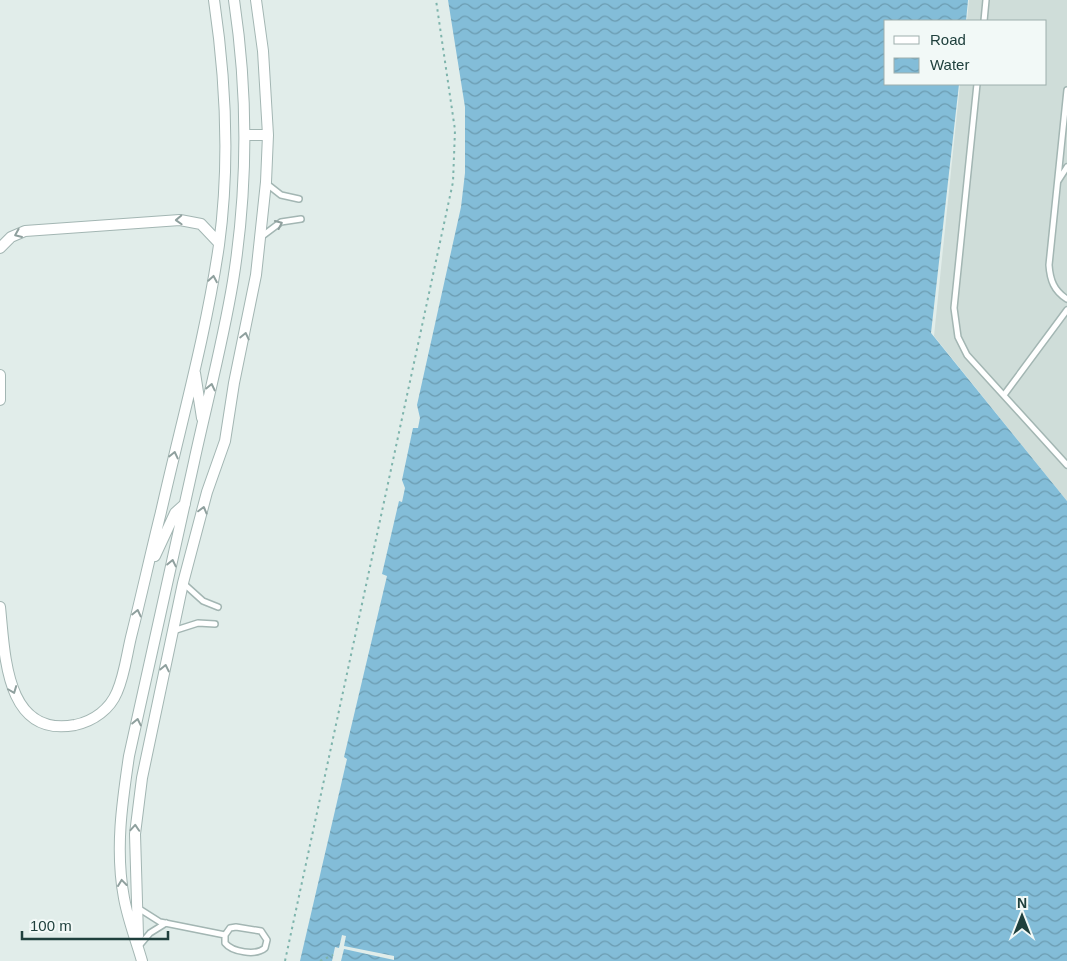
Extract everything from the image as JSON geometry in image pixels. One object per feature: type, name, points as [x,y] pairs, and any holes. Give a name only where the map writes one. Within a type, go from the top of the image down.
[{"type":"street","points":[[0,607],[9,679],[20,704],[34,716],[50,724],[78,725],[102,712],[118,690],[209,305],[219,243],[225,131],[223,66],[214,0]]},
{"type":"street","points":[[142,961],[126,905],[120,867],[122,799],[129,756],[233,279],[242,205],[245,135],[244,94],[234,0]]},
{"type":"street","points":[[235,11],[239,0]]},
{"type":"street","points":[[138,947],[134,853],[138,796],[183,583],[210,482],[225,440],[234,383],[249,316],[260,238],[266,182],[268,135],[263,52],[256,0]]},
{"type":"street","points":[[245,135],[268,135]]},
{"type":"street","points":[[0,248],[11,237],[25,231],[180,220],[201,224],[219,243]]},
{"type":"street","points":[[194,366],[202,424]]},
{"type":"street","points":[[0,375],[0,400]]},
{"type":"street","points":[[147,570],[170,523],[185,504]]},
{"type":"lane","points":[[984,20],[986,0]]},
{"type":"lane","points":[[977,85],[954,318],[962,346],[1067,465]]},
{"type":"lane","points":[[1067,90],[1049,254],[1049,276],[1060,294],[1067,300]]},
{"type":"lane","points":[[1060,154],[1067,150]]},
{"type":"lane","points":[[1057,184],[1067,167]]},
{"type":"lane","points":[[266,182],[281,195],[299,199]]},
{"type":"lane","points":[[260,238],[281,222],[301,220]]},
{"type":"lane","points":[[1004,395],[1067,310]]},
{"type":"lane","points":[[183,583],[203,601],[218,607]]},
{"type":"lane","points":[[173,631],[198,623],[215,624]]},
{"type":"lane","points":[[137,907],[153,919],[225,935]]},
{"type":"lane","points":[[138,947],[150,933],[166,923]]},
{"type":"lane","points":[[230,928],[261,931],[266,937],[266,944],[258,952],[231,949],[225,943],[225,935],[230,928]]},
{"type":"path","points":[[284,961],[453,182],[455,122],[436,0]]},
{"type":"path","points":[[320,961],[333,955]]},
{"type":"shaded area","points":[[969,0],[1067,0],[1067,501],[934,336],[960,85],[1047,85],[1047,20],[967,20]]},
{"type":"water","points":[[448,0],[968,0],[966,20],[884,20],[884,85],[959,85],[931,333],[1067,501],[1067,961],[300,961],[347,759],[344,757],[387,576],[382,574],[399,501],[402,502],[405,488],[402,480],[413,428],[418,428],[420,418],[417,405],[461,207],[465,173],[465,107]]},
{"type":"pier","points":[[342,935],[346,936],[344,946],[394,956],[394,960],[344,949],[341,961],[332,961],[335,947],[339,948]]}]
